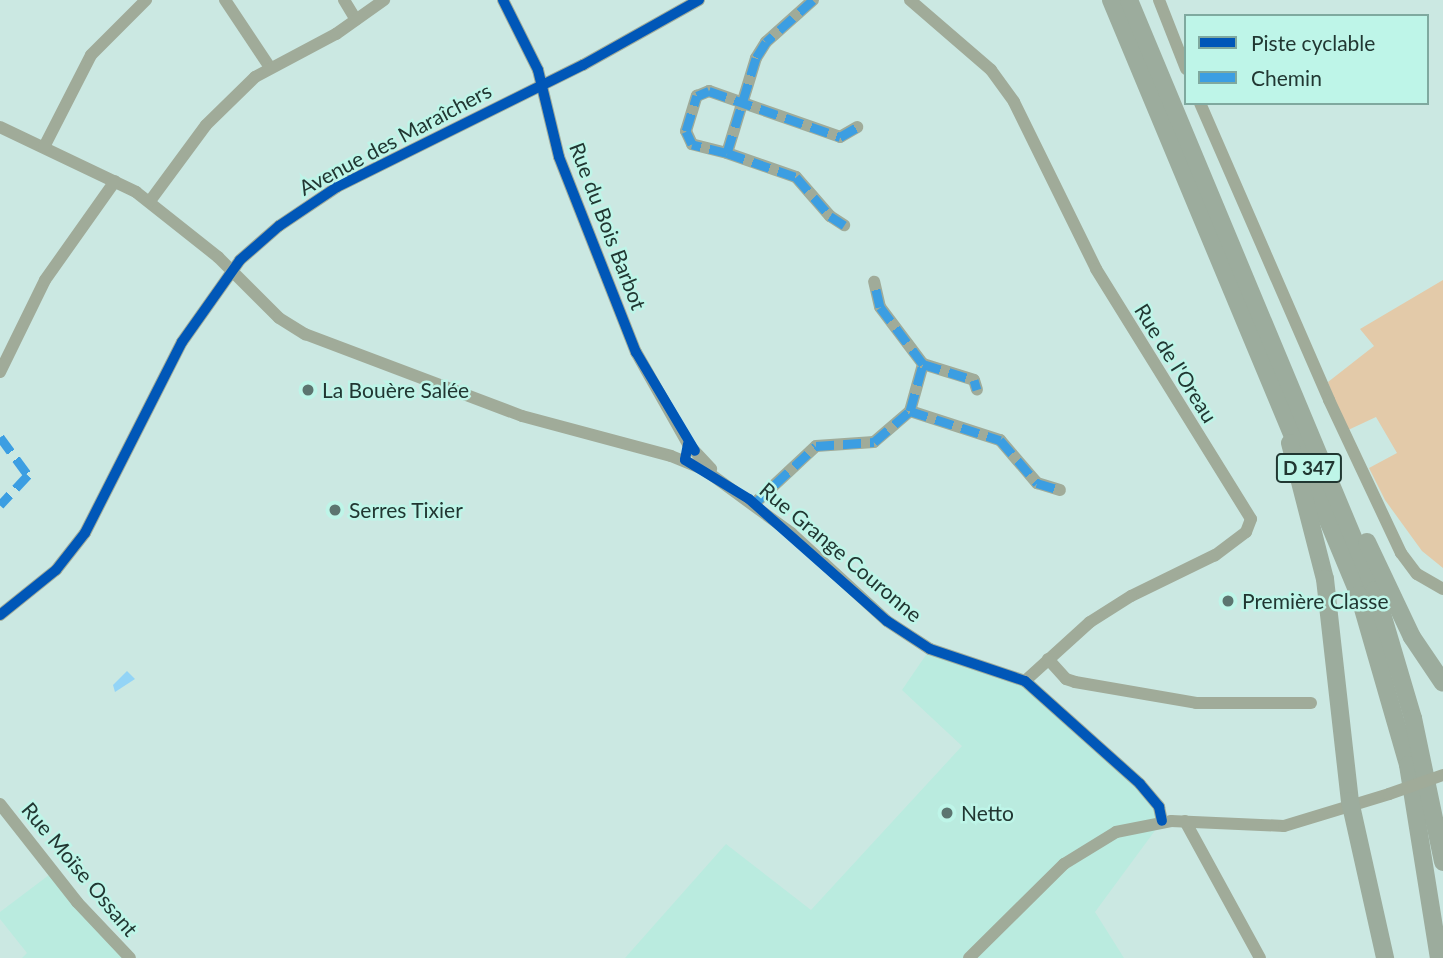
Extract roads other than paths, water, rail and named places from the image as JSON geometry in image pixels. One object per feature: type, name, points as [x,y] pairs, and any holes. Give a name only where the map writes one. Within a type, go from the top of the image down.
[{"type":"highway","name":"D 347","points":[[1111,0],[1345,556],[1386,680],[1416,806],[1440,958]]},
{"type":"highway","name":"D 347","points":[[1129,0],[1327,469],[1375,590],[1402,676],[1443,862]]},
{"type":"highway","points":[[1281,402],[1325,579],[1351,807],[1385,958]]},
{"type":"highway","points":[[1327,469],[1412,637],[1443,683]]},
{"type":"street","points":[[44,147],[91,55],[146,0]]},
{"type":"street","points":[[225,0],[269,66]]},
{"type":"street","points":[[344,0],[356,20]]},
{"type":"street","points":[[150,201],[206,125],[269,66],[356,20],[384,0]]},
{"type":"street","name":"Rue du Bois Barbot","points":[[503,0],[543,85],[559,157],[631,340],[688,444],[721,479]]},
{"type":"street","name":"Avenue des Maraîchers","points":[[0,615],[56,570],[85,533],[182,342],[231,270],[279,226],[337,187],[543,85],[699,0]]},
{"type":"street","points":[[727,153],[756,58],[766,42],[813,0]]},
{"type":"street","name":"Rue de l'Oreau","points":[[910,0],[990,70],[1014,102],[1096,269],[1251,519],[1246,532],[1215,555],[1118,603],[1025,681]]},
{"type":"street","points":[[1159,0],[1184,64]]},
{"type":"street","points":[[844,225],[830,216],[796,177],[692,144],[686,131],[697,96],[709,91],[840,137],[857,127]]},
{"type":"street","points":[[1201,105],[1329,400],[1401,553],[1417,573],[1443,589]]},
{"type":"street","name":"Rue Grange Couronne","points":[[0,127],[115,181],[150,201],[231,270],[279,317],[345,352],[522,415],[685,460],[721,479],[755,503],[887,621],[915,640],[930,649],[1025,681],[1140,783],[1159,807],[1163,821]]},
{"type":"street","points":[[0,372],[45,279],[115,181]]},
{"type":"street","points":[[874,282],[880,307],[923,365],[974,380],[977,390]]},
{"type":"street","points":[[755,503],[816,446],[874,442],[910,411],[923,365]]},
{"type":"street","points":[[910,411],[1000,440],[1037,483],[1060,490]]},
{"type":"street","points":[[685,460],[688,444]]},
{"type":"street","points":[[1048,659],[1066,679],[1075,682],[1196,703],[1311,703]]},
{"type":"street","points":[[969,958],[1077,854],[1116,832],[1163,821],[1271,827],[1351,807],[1443,775]]},
{"type":"street","name":"Rue Moïse Ossant","points":[[0,804],[77,902],[130,958]]},
{"type":"street","points":[[1185,821],[1260,958]]},
{"type":"water","points":[[127,671],[135,679],[115,692],[113,685]]},
{"type":"place","name":"La Bouère Salée","points":[[308,390]]},
{"type":"place","name":"Serres Tixier","points":[[335,510]]},
{"type":"place","name":"Première Classe","points":[[1228,601]]},
{"type":"place","name":"Netto","points":[[947,813]]}]
